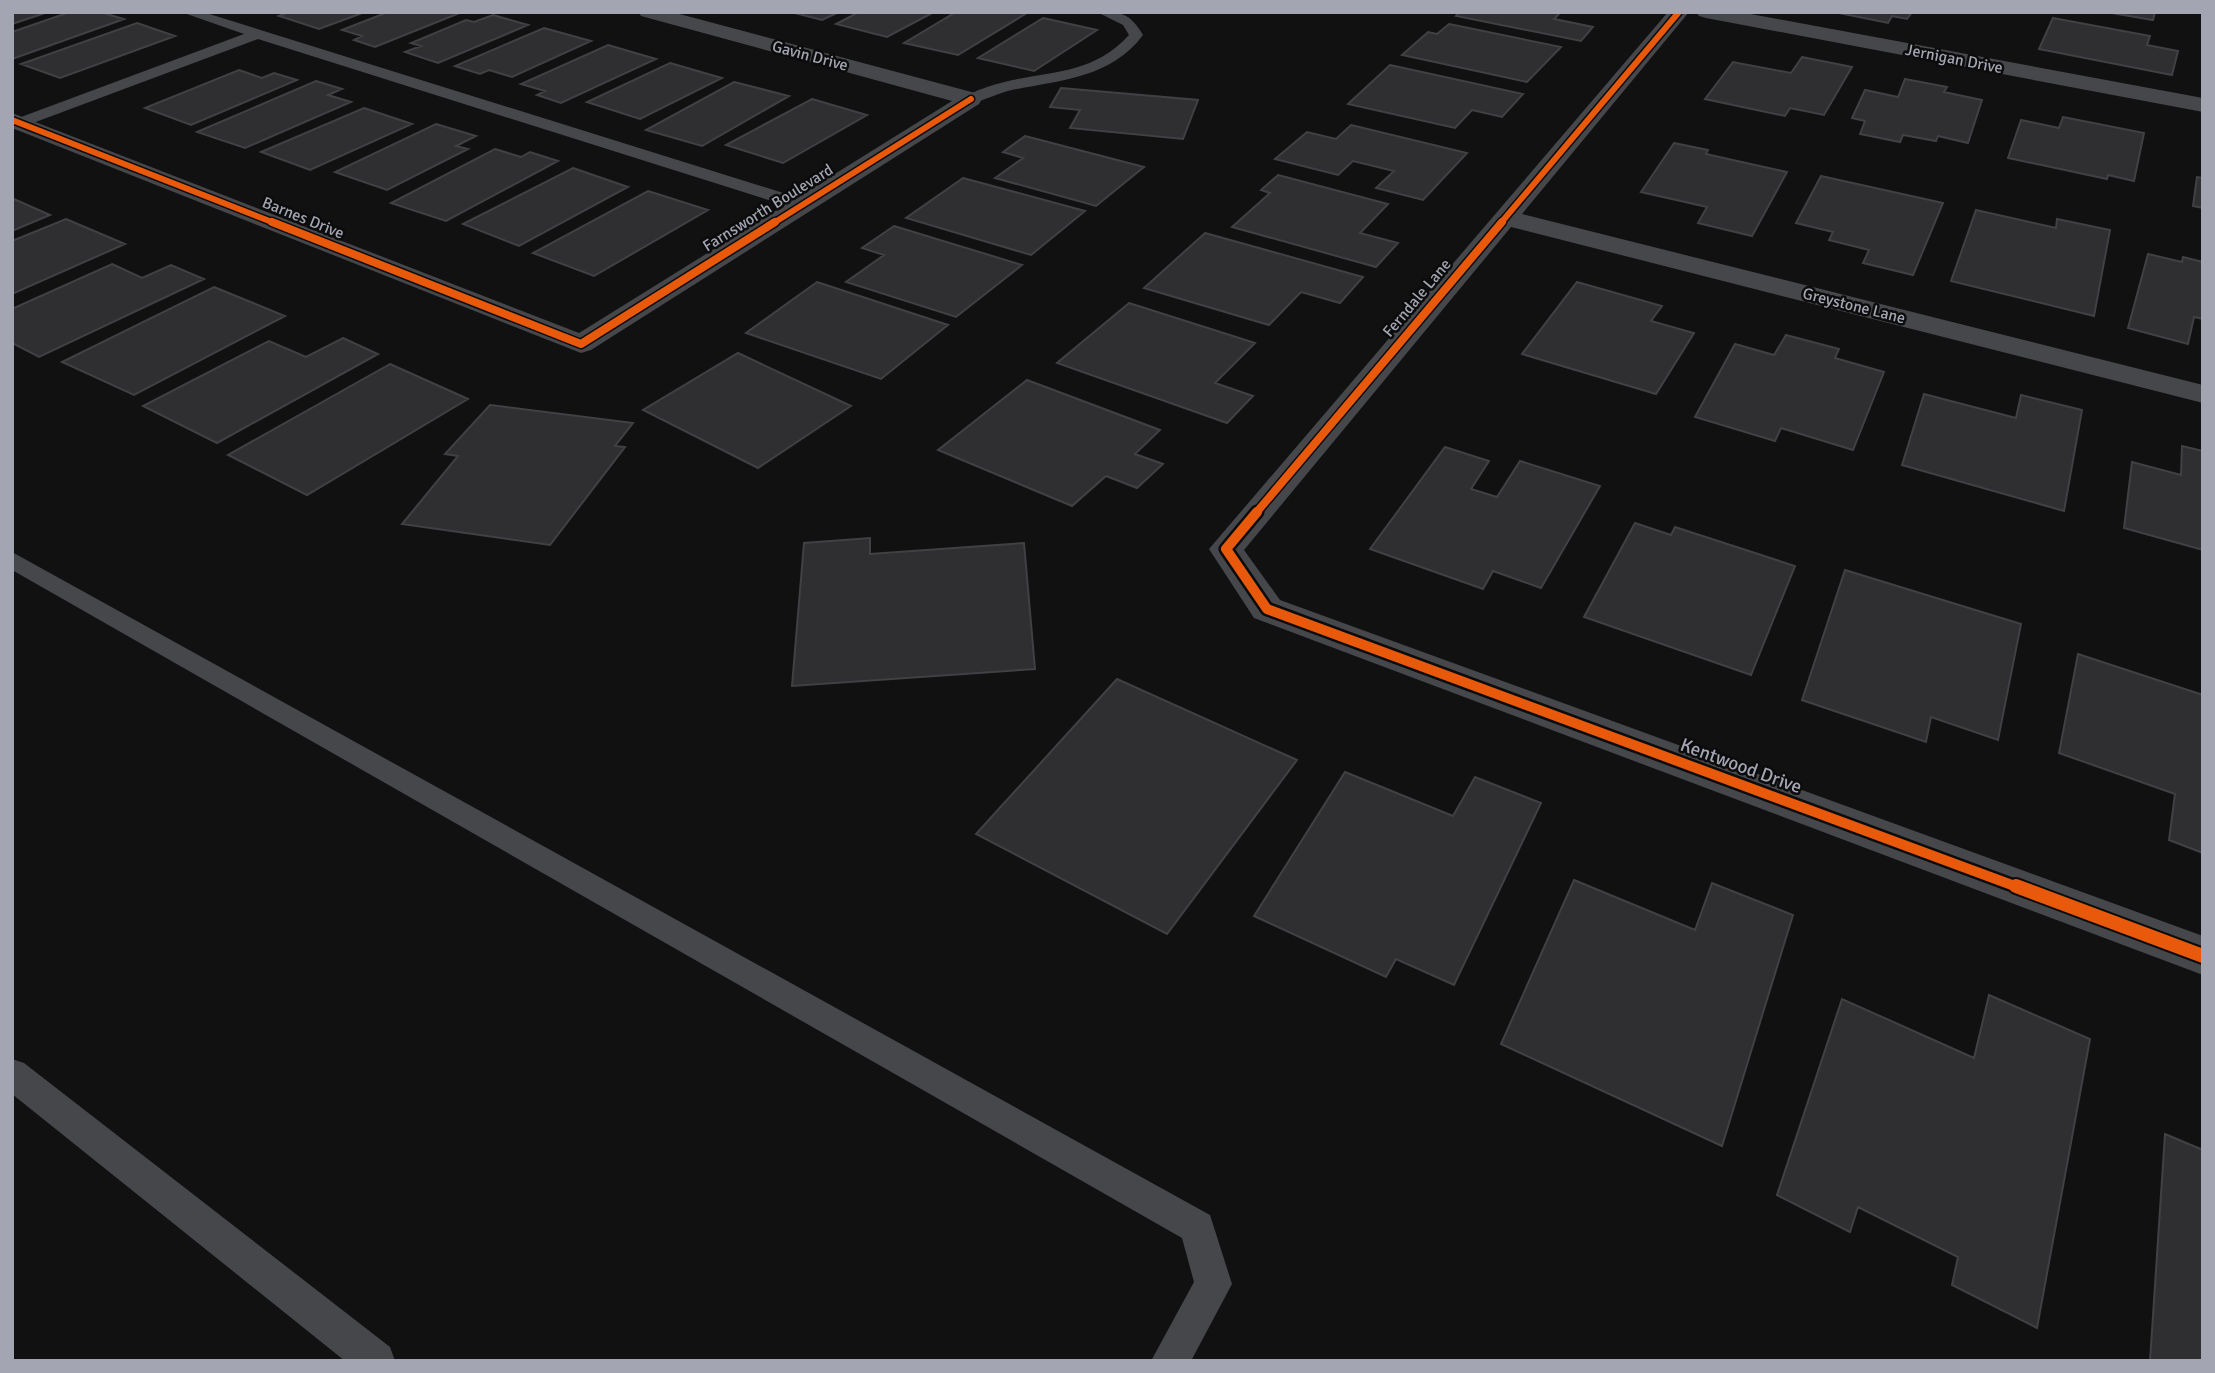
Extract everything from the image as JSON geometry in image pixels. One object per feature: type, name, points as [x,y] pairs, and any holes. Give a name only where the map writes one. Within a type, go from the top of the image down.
[{"type":"street","name":"Gavin Drive","points":[[648,12],[971,99]]},
{"type":"street","name":"Ferndale Lane","points":[[1267,609],[1226,549],[1679,12]]},
{"type":"street","name":"Jernigan Drive","points":[[1706,12],[2203,105]]},
{"type":"street","name":"Farnsworth Boulevard","points":[[581,344],[971,99]]},
{"type":"street","name":"Barnes Drive","points":[[16,122],[581,344]]},
{"type":"street","name":"Greystone Lane","points":[[1505,218],[2203,394]]},
{"type":"street","name":"Kentwood Drive","points":[[1267,609],[2203,956]]},
{"type":"lane","points":[[188,12],[803,205]]},
{"type":"lane","points":[[971,99],[1005,86],[1080,74],[1102,65],[1126,49],[1136,35],[1128,22],[1104,12]]},
{"type":"lane","points":[[16,122],[258,34]]},
{"type":"lane","points":[[12,560],[1197,1227],[1213,1284],[1170,1361]]},
{"type":"lane","points":[[12,1074],[376,1361]]},
{"type":"building","points":[[12,12],[48,12],[12,24]]},
{"type":"building","points":[[70,12],[100,12],[124,19],[12,59],[12,32]]},
{"type":"building","points":[[289,12],[365,12],[319,29],[279,16]]},
{"type":"building","points":[[388,12],[462,12],[375,47],[354,40],[362,36],[342,30]]},
{"type":"building","points":[[791,12],[839,12],[822,20]]},
{"type":"building","points":[[859,12],[934,12],[887,37],[836,24]]},
{"type":"building","points":[[956,12],[1027,13],[958,55],[904,43]]},
{"type":"building","points":[[1460,12],[1561,12],[1554,19],[1593,27],[1581,41],[1456,16]]},
{"type":"building","points":[[1834,12],[1912,12],[1907,19],[1892,16],[1888,23]]},
{"type":"building","points":[[2106,12],[2155,12],[2153,20]]},
{"type":"building","points":[[493,15],[528,25],[438,63],[405,52],[421,46],[411,43],[466,20],[474,22]]},
{"type":"building","points":[[1043,18],[1097,30],[1034,71],[978,58]]},
{"type":"building","points":[[2053,18],[2150,36],[2147,45],[2178,51],[2172,75],[2039,49]]},
{"type":"building","points":[[137,23],[175,36],[60,78],[21,64]]},
{"type":"building","points":[[1449,24],[1561,47],[1527,82],[1402,55],[1428,32],[1437,34]]},
{"type":"building","points":[[544,28],[591,41],[512,77],[489,70],[480,74],[455,66]]},
{"type":"building","points":[[608,45],[656,59],[561,103],[537,95],[545,91],[521,84]]},
{"type":"building","points":[[1802,57],[1852,67],[1824,115],[1790,108],[1785,116],[1705,99],[1733,62],[1791,73]]},
{"type":"building","points":[[670,63],[722,78],[640,119],[587,102]]},
{"type":"building","points":[[1390,65],[1523,94],[1502,117],[1472,110],[1455,128],[1348,104]]},
{"type":"building","points":[[239,70],[262,78],[274,73],[297,80],[191,125],[145,108]]},
{"type":"building","points":[[1905,79],[1947,87],[1944,92],[1982,100],[1968,143],[1938,136],[1936,141],[1903,135],[1900,142],[1860,134],[1865,121],[1852,118],[1865,90],[1898,97]]},
{"type":"building","points":[[316,81],[342,89],[328,95],[351,102],[245,148],[197,132]]},
{"type":"building","points":[[734,82],[789,96],[702,146],[646,130]]},
{"type":"building","points":[[1061,88],[1198,100],[1183,139],[1070,128],[1080,110],[1050,107]]},
{"type":"building","points":[[812,99],[867,115],[783,163],[726,145]]},
{"type":"building","points":[[364,108],[412,124],[310,170],[261,152]]},
{"type":"building","points":[[2063,117],[2144,133],[2134,181],[2108,175],[2107,179],[2008,158],[2021,120],[2059,128]]},
{"type":"building","points":[[436,124],[476,136],[456,146],[468,149],[387,190],[335,172]]},
{"type":"building","points":[[1351,125],[1467,153],[1423,200],[1376,188],[1394,171],[1353,161],[1338,175],[1275,159],[1307,132],[1336,139]]},
{"type":"building","points":[[1025,136],[1144,167],[1096,206],[995,178],[1023,158],[1003,152]]},
{"type":"building","points":[[1674,143],[1708,150],[1706,154],[1787,172],[1752,236],[1698,223],[1707,207],[1641,192]]},
{"type":"building","points":[[495,149],[521,157],[530,152],[558,161],[446,221],[391,203]]},
{"type":"building","points":[[573,168],[628,187],[519,246],[463,224]]},
{"type":"building","points":[[1278,175],[1388,204],[1360,233],[1398,243],[1376,267],[1232,227],[1270,193],[1261,190]]},
{"type":"building","points":[[1821,176],[1943,203],[1913,275],[1863,263],[1869,250],[1829,240],[1833,232],[1796,223]]},
{"type":"building","points":[[2197,177],[2203,178],[2203,208],[2193,206]]},
{"type":"building","points":[[963,178],[1085,211],[1031,255],[906,218]]},
{"type":"building","points":[[648,191],[708,210],[594,276],[533,253]]},
{"type":"building","points":[[14,199],[50,215],[12,231]]},
{"type":"building","points":[[1976,210],[2056,228],[2057,219],[2110,230],[2094,316],[1951,281]]},
{"type":"building","points":[[66,219],[125,244],[12,294],[12,241]]},
{"type":"building","points":[[894,226],[1022,265],[956,317],[846,282],[884,255],[862,248]]},
{"type":"building","points":[[1205,233],[1363,277],[1340,303],[1301,292],[1269,325],[1144,288]]},
{"type":"building","points":[[2148,254],[2182,262],[2183,257],[2203,262],[2203,319],[2194,317],[2188,344],[2128,328]]},
{"type":"building","points":[[112,264],[142,278],[171,265],[204,279],[39,357],[12,343],[12,309]]},
{"type":"building","points":[[817,282],[948,325],[881,379],[746,333]]},
{"type":"building","points":[[1577,282],[1662,306],[1651,321],[1694,333],[1656,394],[1522,354]]},
{"type":"building","points":[[214,287],[285,316],[134,395],[62,362]]},
{"type":"building","points":[[1129,303],[1255,343],[1215,383],[1253,396],[1227,423],[1057,363]]},
{"type":"building","points":[[1786,335],[1839,349],[1835,358],[1884,372],[1853,450],[1781,428],[1775,441],[1695,417],[1735,344],[1774,355]]},
{"type":"building","points":[[343,338],[378,354],[217,443],[143,406],[269,341],[306,357]]},
{"type":"building","points":[[738,353],[851,406],[758,468],[643,410]]},
{"type":"building","points":[[390,364],[468,399],[307,495],[228,455]]},
{"type":"building","points":[[1027,380],[1160,430],[1135,454],[1163,464],[1137,488],[1106,476],[1072,506],[938,450]]},
{"type":"building","points":[[1924,394],[2016,418],[2021,395],[2082,410],[2064,511],[1902,465]]},
{"type":"building","points":[[490,405],[633,423],[615,446],[625,447],[550,545],[402,524],[458,456],[445,454]]},
{"type":"building","points":[[2182,446],[2203,451],[2203,550],[2124,528],[2132,462],[2181,475]]},
{"type":"building","points":[[1445,447],[1489,461],[1471,489],[1497,497],[1520,461],[1600,486],[1541,588],[1493,571],[1483,589],[1370,549]]},
{"type":"building","points":[[1635,523],[1671,535],[1675,527],[1795,566],[1751,675],[1584,617]]},
{"type":"building","points":[[870,538],[870,554],[1024,543],[1035,669],[792,686],[804,543]]},
{"type":"building","points":[[1845,570],[2021,624],[1998,740],[1931,717],[1926,742],[1802,700]]},
{"type":"building","points":[[2078,654],[2203,695],[2203,853],[2169,840],[2175,794],[2059,753]]},
{"type":"building","points":[[1117,679],[1297,760],[1167,934],[976,834]]},
{"type":"building","points":[[1345,772],[1453,816],[1475,777],[1541,803],[1454,985],[1396,959],[1386,977],[1254,916]]},
{"type":"building","points":[[1574,880],[1695,930],[1712,883],[1793,915],[1722,1146],[1501,1044]]},
{"type":"building","points":[[1989,995],[2090,1039],[2037,1328],[1952,1285],[1958,1257],[1858,1207],[1850,1232],[1777,1195],[1842,999],[1974,1058]]},
{"type":"building","points":[[2165,1134],[2203,1150],[2203,1361],[2150,1361]]},
{"type":"cycle path","points":[[1679,12],[1226,549],[1267,609],[2203,956]]},
{"type":"cycle path","points":[[12,120],[581,344],[971,99]]}]
